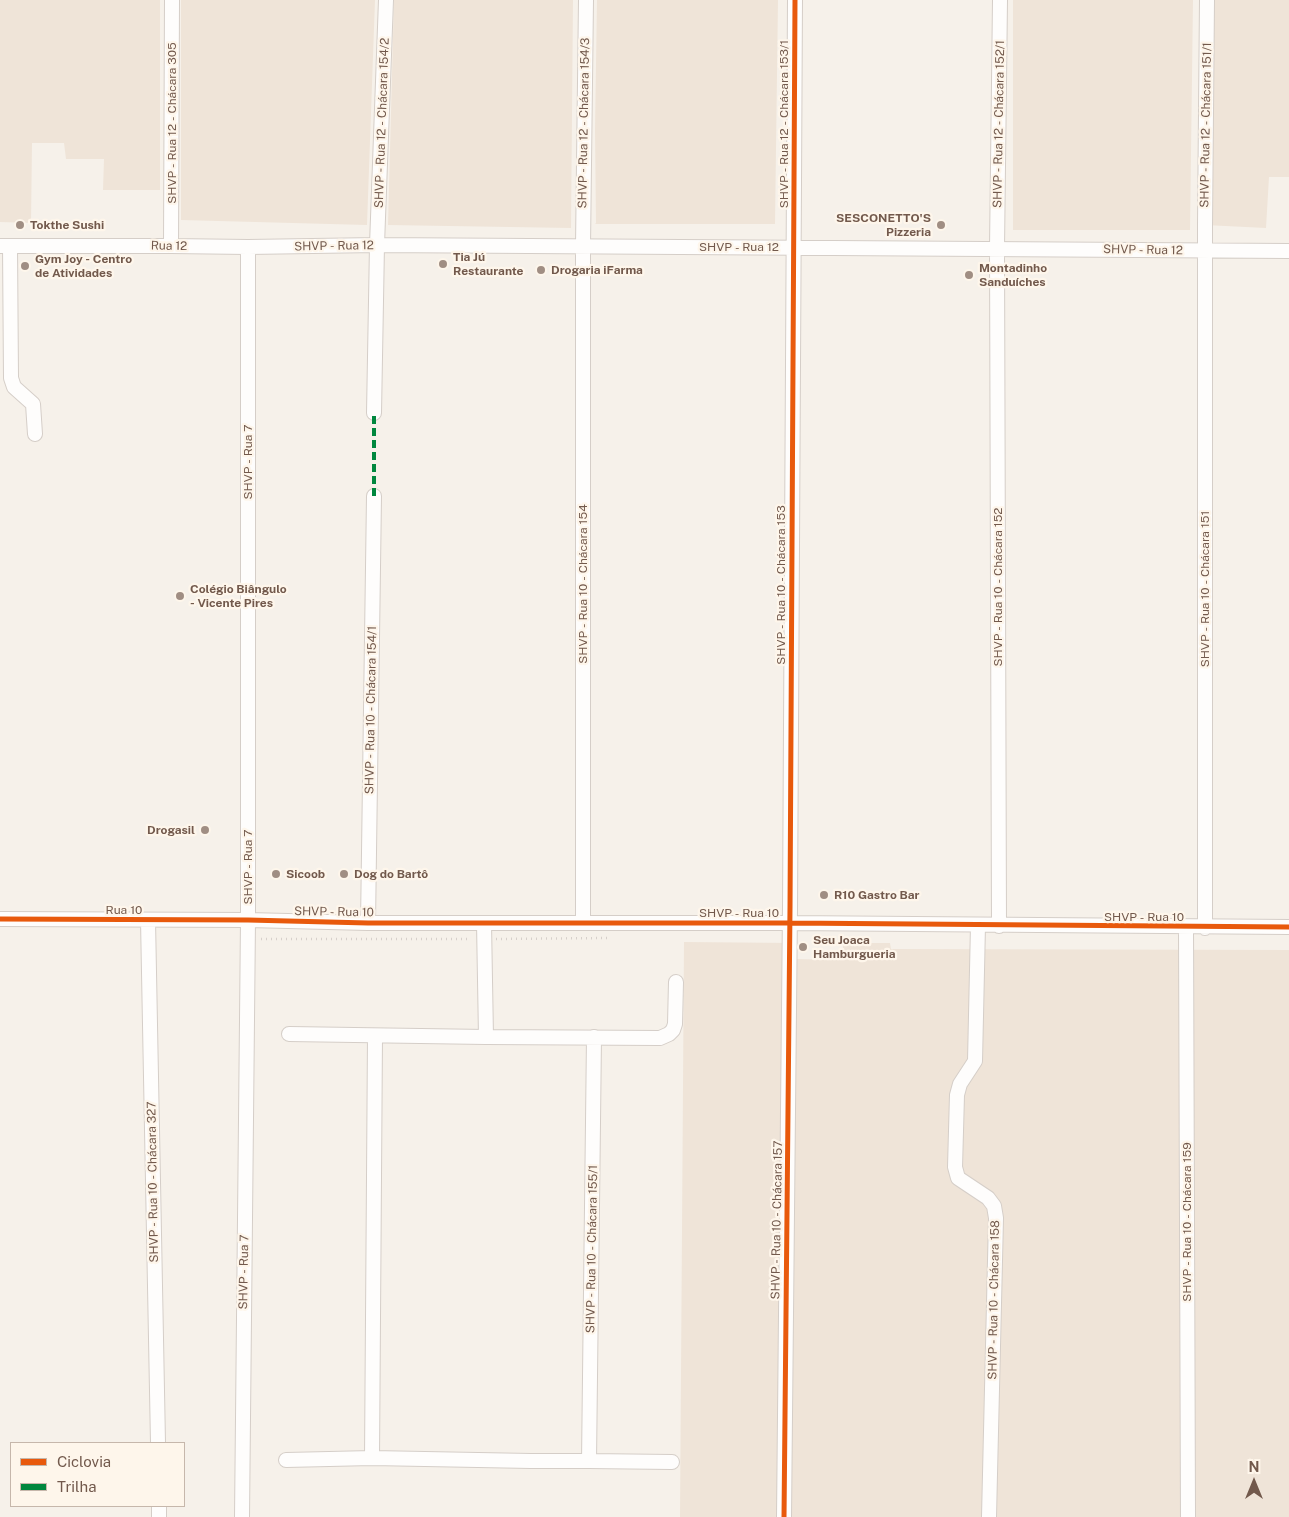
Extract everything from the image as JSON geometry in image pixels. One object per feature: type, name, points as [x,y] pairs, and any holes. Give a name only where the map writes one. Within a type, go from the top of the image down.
[{"type":"street","name":"SHVP - Rua 12 - Chácara 305","points":[[171,246],[172,0]]},
{"type":"street","name":"SHVP - Rua 12 - Chácara 154/2","points":[[377,245],[386,0]]},
{"type":"street","name":"SHVP - Rua 12 - Chácara 154/3","points":[[583,246],[586,0]]},
{"type":"street","name":"SHVP - Rua 12 - Chácara 153/1","points":[[793,248],[795,0]]},
{"type":"street","name":"SHVP - Rua 12 - Chácara 152/1","points":[[997,248],[1000,0]]},
{"type":"street","name":"SHVP - Rua 12 - Chácara 151/1","points":[[1205,251],[1207,0]]},
{"type":"street","name":"SHVP - Rua 12","points":[[248,247],[377,245],[1289,250]]},
{"type":"street","points":[[374,413],[377,245]]},
{"type":"street","name":"Rua 12","points":[[5,246],[248,247]]},
{"type":"street","points":[[5,246],[11,378],[14,387],[33,404],[35,434]]},
{"type":"street","name":"SHVP - Rua 10 - Chácara 154","points":[[583,246],[583,923]]},
{"type":"street","name":"SHVP - Rua 7","points":[[242,1517],[248,920],[248,247]]},
{"type":"street","name":"SHVP - Rua 10 - Chácara 153","points":[[789,923],[793,248]]},
{"type":"street","name":"SHVP - Rua 10 - Chácara 152","points":[[997,248],[999,926]]},
{"type":"street","name":"SHVP - Rua 10 - Chácara 151","points":[[1205,251],[1205,928]]},
{"type":"street","name":"SHVP - Rua 10 - Chácara 154/1","points":[[368,924],[374,496]]},
{"type":"street","name":"Rua 10","points":[[0,919],[248,920]]},
{"type":"street","name":"SHVP - Rua 10 - Chácara 327","points":[[148,920],[158,1442]]},
{"type":"street","name":"SHVP - Rua 10","points":[[248,920],[368,924],[789,923],[1205,928],[1289,927]]},
{"type":"street","points":[[484,923],[486,1037]]},
{"type":"street","name":"SHVP - Rua 10 - Chácara 157","points":[[784,1517],[789,923]]},
{"type":"street","name":"SHVP - Rua 10 - Chácara 158","points":[[978,925],[975,1060],[960,1084],[957,1095],[955,1168],[958,1178],[988,1198],[994,1206],[996,1218],[989,1517]]},
{"type":"street","name":"SHVP - Rua 10 - Chácara 159","points":[[1186,927],[1188,1517]]},
{"type":"street","points":[[289,1034],[660,1038],[668,1034],[675,1024],[676,982]]},
{"type":"street","points":[[372,1458],[375,1036]]},
{"type":"street","name":"SHVP - Rua 10 - Chácara 155/1","points":[[589,1461],[594,1037]]},
{"type":"street","points":[[286,1460],[372,1458],[672,1462]]},
{"type":"path","points":[[247,939],[612,938]]},
{"type":"shaded area","points":[[0,0],[160,0],[160,190],[103,190],[104,159],[66,159],[64,143],[32,143],[31,223],[0,222]]},
{"type":"shaded area","points":[[181,0],[375,0],[367,225],[181,220]]},
{"type":"shaded area","points":[[394,0],[573,0],[571,228],[388,225]]},
{"type":"shaded area","points":[[597,0],[778,0],[775,224],[595,224]]},
{"type":"shaded area","points":[[1013,0],[1193,0],[1190,230],[1013,230]]},
{"type":"shaded area","points":[[1210,0],[1289,0],[1289,177],[1269,177],[1266,228],[1205,225]]},
{"type":"shaded area","points":[[684,942],[795,943],[795,959],[843,960],[843,943],[890,943],[891,949],[1289,950],[1289,1517],[680,1517]]},
{"type":"marked path","points":[[374,413],[374,496]]},
{"type":"cycle path","points":[[784,1517],[790,908],[795,0]]},
{"type":"cycle path","points":[[0,919],[248,920],[368,923],[789,923],[1289,927]]},
{"type":"place","name":"Tokthe Sushi","points":[[20,225]]},
{"type":"place","name":"SESCONETTO'S Pizzeria","points":[[941,225]]},
{"type":"place","name":"Tia Jú Restaurante","points":[[443,264]]},
{"type":"place","name":"Gym Joy - Centro de Atividades","points":[[25,266]]},
{"type":"place","name":"Drogaria iFarma","points":[[541,270]]},
{"type":"place","name":"Montadinho Sanduíches","points":[[969,275]]},
{"type":"place","name":"Colégio Biângulo - Vicente Pires","points":[[180,596]]},
{"type":"place","name":"Drogasil","points":[[205,830]]},
{"type":"place","name":"Sicoob","points":[[276,874]]},
{"type":"place","name":"Dog do Bartô","points":[[344,874]]},
{"type":"place","name":"R10 Gastro Bar","points":[[824,895]]},
{"type":"place","name":"Seu Joaca Hamburgueria","points":[[803,947]]}]
